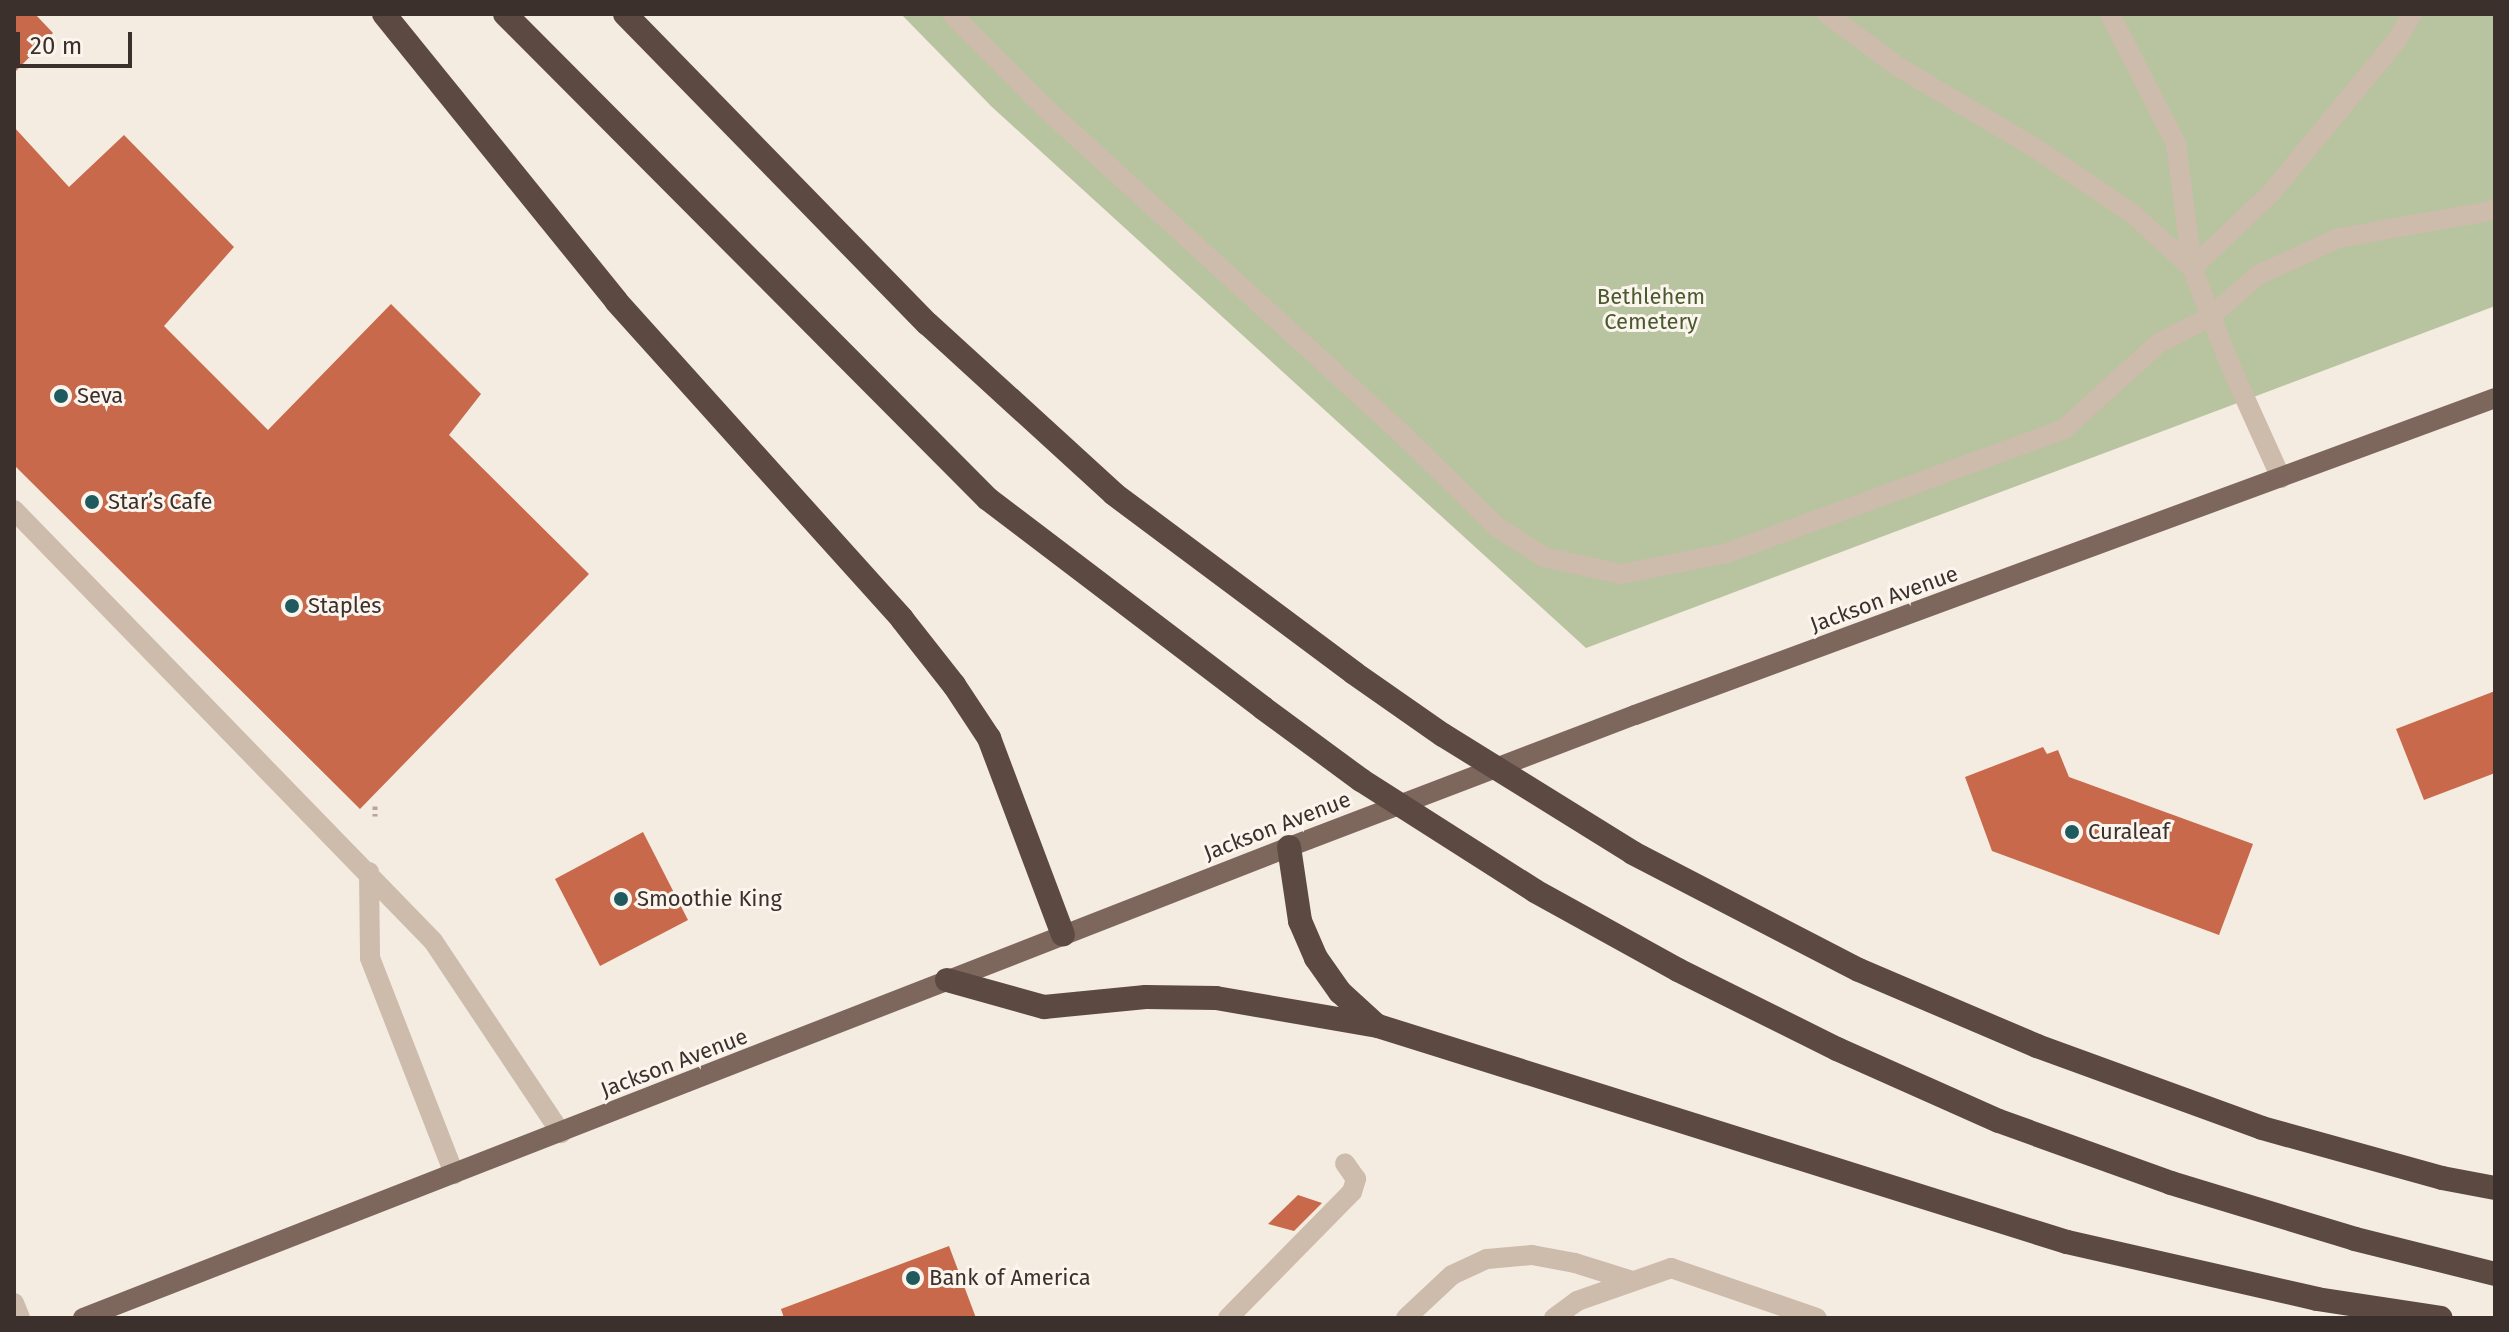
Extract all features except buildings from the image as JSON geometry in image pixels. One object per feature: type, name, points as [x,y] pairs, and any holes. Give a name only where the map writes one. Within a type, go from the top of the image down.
[{"type":"highway","points":[[384,14],[616,301],[902,619],[954,685],[989,738],[1063,935]]},
{"type":"highway","points":[[505,14],[988,499],[1361,780],[1535,891],[1678,970],[1837,1049],[1999,1121],[2186,1187],[2355,1239],[2495,1274]]},
{"type":"highway","points":[[625,14],[928,324],[1114,494],[1354,673],[1443,735],[1633,853],[1859,970],[2037,1046],[2262,1128],[2442,1178],[2495,1188]]},
{"type":"highway","points":[[1289,847],[1300,921],[1316,958],[1340,992],[1378,1026]]},
{"type":"highway","points":[[947,980],[1044,1007],[1146,997],[1216,998],[1378,1026],[2067,1242],[2317,1299],[2441,1318]]},
{"type":"main road","name":"Jackson Avenue","points":[[83,1318],[1635,715],[2495,398]]},
{"type":"lane","points":[[952,14],[1043,106],[1394,426],[1498,528],[1544,557],[1621,574],[1727,553],[2064,429],[2100,400],[2159,343],[2210,317],[2258,275],[2339,238],[2495,210]]},
{"type":"lane","points":[[1827,14],[1900,68],[2037,149],[2133,214],[2192,268]]},
{"type":"lane","points":[[2110,14],[2176,144],[2192,268],[2210,317],[2281,478]]},
{"type":"lane","points":[[2192,268],[2271,193],[2397,40],[2412,14]]},
{"type":"lane","points":[[14,510],[433,941],[561,1133]]},
{"type":"lane","points":[[369,872],[370,958],[454,1174]]},
{"type":"lane","points":[[1228,1318],[1352,1192],[1356,1179],[1345,1163]]},
{"type":"lane","points":[[1406,1318],[1452,1275],[1487,1259],[1532,1255],[1575,1263],[1629,1280]]},
{"type":"lane","points":[[1554,1318],[1577,1301],[1629,1280],[1671,1268],[1817,1318]]},
{"type":"lane","points":[[14,1303],[20,1318]]},
{"type":"path","points":[[375,806],[375,816]]},
{"type":"green space","name":"Bethlehem Cemetery","points":[[901,14],[2495,14],[2495,306],[1586,648],[992,107]]},
{"type":"place","name":"Seva","points":[[61,396]]},
{"type":"place","name":"Star’s Cafe","points":[[92,502]]},
{"type":"place","name":"Staples","points":[[292,606]]},
{"type":"place","name":"Curaleaf","points":[[2072,832]]},
{"type":"place","name":"Smoothie King","points":[[621,899]]},
{"type":"place","name":"Bank of America","points":[[913,1278]]}]
